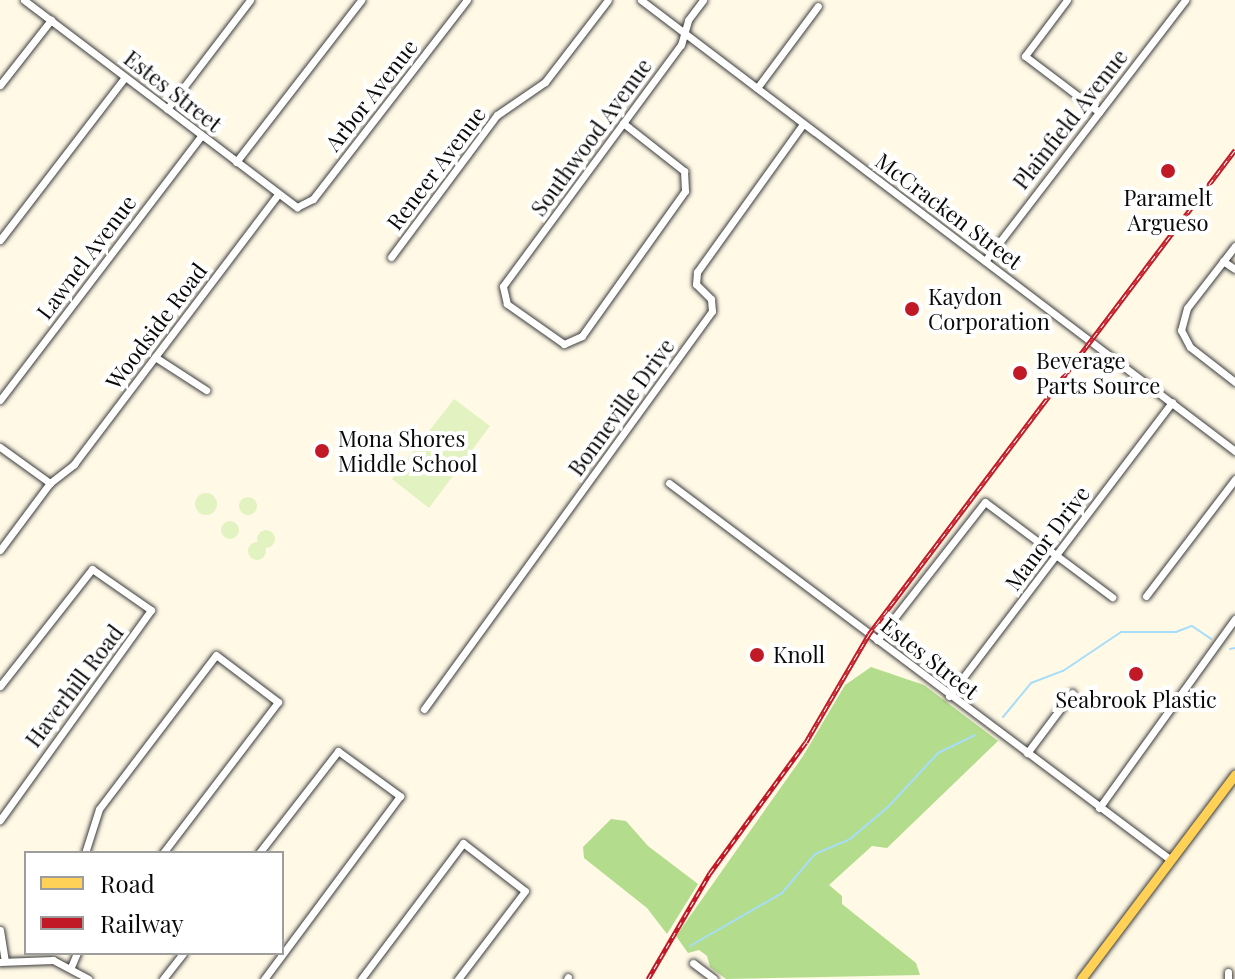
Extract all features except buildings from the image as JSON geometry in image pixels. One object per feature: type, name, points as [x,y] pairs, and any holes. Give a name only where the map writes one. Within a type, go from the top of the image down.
[{"type":"main road","points":[[1081,979],[1235,775]]},
{"type":"street","name":"Estes Street","points":[[24,0],[278,194],[301,207]]},
{"type":"street","points":[[167,109],[250,0]]},
{"type":"street","points":[[236,162],[361,0]]},
{"type":"street","name":"Arbor Avenue","points":[[301,207],[313,199],[467,0]]},
{"type":"street","name":"Reneer Avenue","points":[[391,257],[497,115],[545,82],[608,0]]},
{"type":"street","name":"McCracken Street","points":[[641,0],[1235,451]]},
{"type":"street","name":"Southwood Avenue","points":[[623,123],[684,171],[687,180],[685,191],[582,336],[569,344],[507,304],[502,293],[685,33],[703,0]]},
{"type":"street","points":[[1067,0],[1025,56],[1099,112]]},
{"type":"street","name":"Plainfield Avenue","points":[[985,261],[1185,0]]},
{"type":"street","points":[[757,88],[818,6]]},
{"type":"street","points":[[0,85],[51,20]]},
{"type":"street","points":[[0,240],[125,77]]},
{"type":"street","name":"Bonneville Drive","points":[[424,709],[712,311],[711,299],[696,284],[697,272],[803,124]]},
{"type":"street","name":"Lawnel Avenue","points":[[0,400],[201,136]]},
{"type":"street","name":"Woodside Road","points":[[50,483],[59,478],[155,357],[278,194]]},
{"type":"street","points":[[1235,246],[1187,308],[1183,337],[1235,382]]},
{"type":"street","points":[[1223,261],[1235,269]]},
{"type":"street","points":[[155,357],[206,390]]},
{"type":"street","name":"Manor Drive","points":[[949,696],[1172,402]]},
{"type":"street","points":[[0,447],[50,483],[0,550]]},
{"type":"street","points":[[1146,596],[1235,479]]},
{"type":"street","name":"Estes Street","points":[[669,483],[1171,860]]},
{"type":"street","points":[[877,640],[985,502],[1112,597]]},
{"type":"street","name":"Haverhill Road","points":[[0,686],[92,569],[149,606],[151,615],[0,820]]},
{"type":"street","points":[[1099,808],[1235,619]]},
{"type":"street","points":[[86,851],[99,809],[216,655],[278,702],[165,851]]},
{"type":"street","points":[[1027,753],[1072,693]]},
{"type":"street","points":[[260,851],[334,753],[345,751],[398,791],[397,804],[284,953]]},
{"type":"street","points":[[361,979],[463,843],[525,891],[458,979]]},
{"type":"street","points":[[0,930],[2,962],[42,958],[71,967],[88,979]]},
{"type":"street","points":[[71,967],[76,955]]},
{"type":"street","points":[[163,979],[181,955]]},
{"type":"street","points":[[264,979],[282,955]]},
{"type":"street","points":[[693,963],[714,979]]},
{"type":"green space","points":[[454,399],[490,426],[429,508],[392,479]]},
{"type":"green space","points":[[202,493],[210,493],[217,504],[210,515],[202,515],[195,508],[195,500]]},
{"type":"green space","points":[[248,497],[257,506],[248,515],[239,506]]},
{"type":"green space","points":[[230,521],[239,530],[230,539],[221,530]]},
{"type":"green space","points":[[266,530],[275,539],[266,548],[257,539]]},
{"type":"green space","points":[[257,542],[266,551],[257,560],[248,551]]},
{"type":"green space","points":[[871,667],[924,685],[998,741],[887,848],[872,846],[829,885],[842,896],[842,904],[916,963],[920,975],[726,979],[710,967],[707,956],[699,950],[688,953],[676,936],[803,756],[845,685]]},
{"type":"green space","points":[[611,819],[626,821],[648,846],[698,884],[667,934],[647,908],[584,858],[583,847]]},
{"type":"waterway","points":[[1003,717],[1031,683],[1063,671],[1121,632],[1176,632],[1192,626],[1211,639]]},
{"type":"waterway","points":[[1230,649],[1235,648]]},
{"type":"waterway","points":[[690,946],[782,893],[815,854],[850,839],[888,807],[938,753],[975,735]]},
{"type":"railway","points":[[648,979],[710,873],[806,742],[869,634],[1235,150]]},
{"type":"place","name":"Paramelt Argueso","points":[[1168,171]]},
{"type":"place","name":"Kaydon Corporation","points":[[912,309]]},
{"type":"place","name":"Beverage Parts Source","points":[[1020,373]]},
{"type":"place","name":"Mona Shores Middle School","points":[[322,451]]},
{"type":"place","name":"Knoll","points":[[757,655]]},
{"type":"place","name":"Seabrook Plastic","points":[[1136,674]]}]
